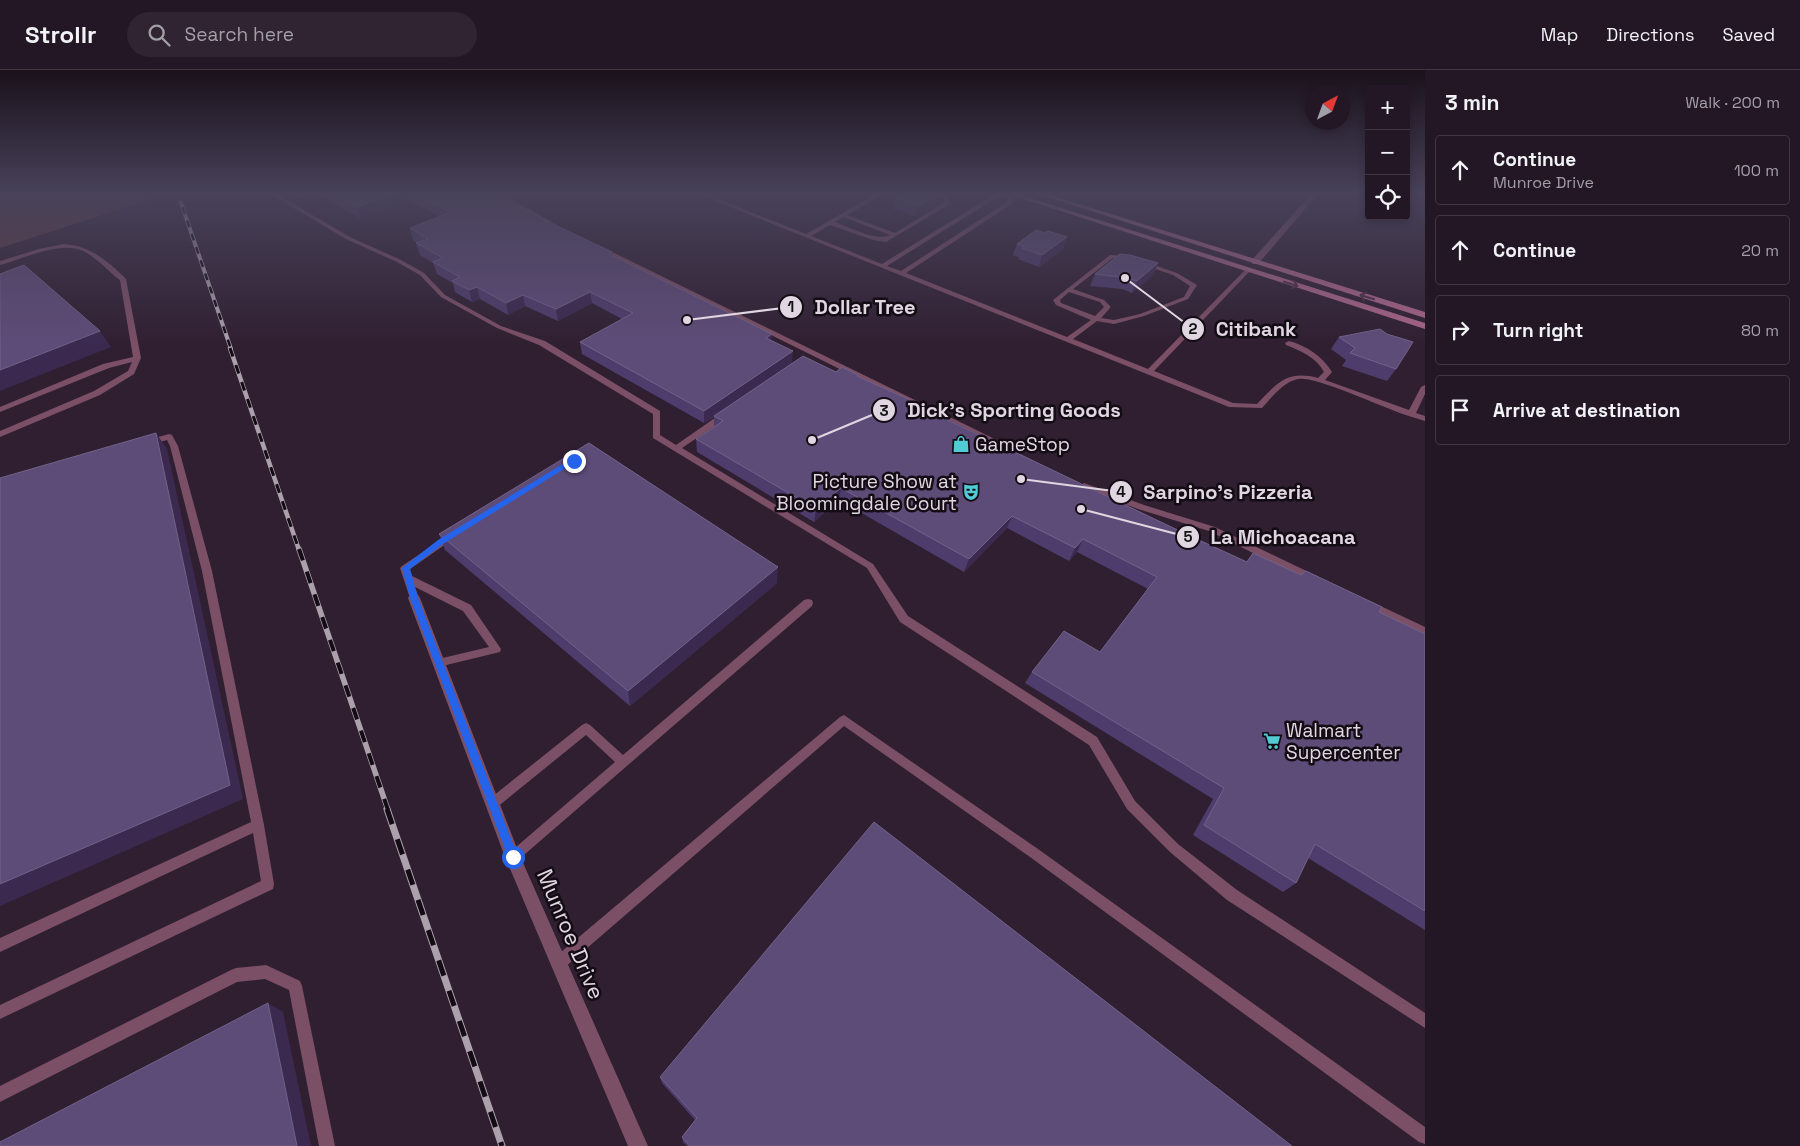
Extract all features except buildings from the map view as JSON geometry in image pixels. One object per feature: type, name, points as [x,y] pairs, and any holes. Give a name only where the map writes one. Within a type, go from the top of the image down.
[{"type":"main road","points":[[1168,244],[1425,326]]},
{"type":"main road","points":[[1199,244],[1425,315]]},
{"type":"main road","points":[[1248,270],[1282,270]]},
{"type":"street","points":[[1255,262],[1271,244]]},
{"type":"street","name":"Munroe Drive","points":[[414,598],[513,857],[638,1146]]},
{"type":"lane","points":[[362,244],[422,274],[444,296],[498,326],[542,343],[657,413],[656,436],[870,566],[904,619],[1093,741],[1132,805],[1174,848],[1225,890],[1425,1021]]},
{"type":"lane","points":[[593,244],[1016,453]]},
{"type":"lane","points":[[827,244],[1232,405],[1259,406],[1282,384],[1299,377],[1320,380],[1425,419]]},
{"type":"lane","points":[[882,266],[917,244]]},
{"type":"lane","points":[[902,274],[947,244]]},
{"type":"lane","points":[[0,263],[61,246],[82,248],[123,279],[137,358],[131,372],[97,393],[0,434]]},
{"type":"lane","points":[[1112,256],[1126,257],[1175,274],[1194,285],[1186,298],[1142,315],[1114,322],[1095,319],[1058,304],[1056,300],[1068,290],[1112,256]]},
{"type":"lane","points":[[1149,372],[1248,270]]},
{"type":"lane","points":[[1068,290],[1102,302],[1108,307],[1068,340]]},
{"type":"lane","points":[[1289,343],[1308,350],[1323,362],[1328,372],[1320,380]]},
{"type":"lane","points":[[807,359],[815,354]]},
{"type":"lane","points":[[0,410],[106,366],[137,358]]},
{"type":"lane","points":[[1411,414],[1425,387]]},
{"type":"lane","points":[[676,448],[733,410]]},
{"type":"lane","points":[[0,1012],[268,884],[207,571],[174,446],[169,437],[133,447]]},
{"type":"lane","points":[[1079,484],[1141,507],[1212,529],[1324,583]]},
{"type":"lane","points":[[414,598],[406,568],[465,527]]},
{"type":"lane","points":[[409,579],[467,608],[496,649],[438,662]]},
{"type":"lane","points":[[513,857],[808,603]]},
{"type":"lane","points":[[1365,603],[1425,632]]},
{"type":"lane","points":[[559,963],[844,720],[1034,852],[1425,1136]]},
{"type":"lane","points":[[492,804],[586,728],[623,762]]},
{"type":"lane","points":[[0,944],[258,825]]},
{"type":"lane","points":[[0,1094],[236,975],[266,972],[295,986],[327,1146]]},
{"type":"shaded area","points":[[0,244],[12,244],[0,248]]},
{"type":"railway","points":[[195,244],[231,349]]},
{"type":"railway","points":[[230,348],[299,550]]},
{"type":"railway","points":[[299,549],[388,810]]},
{"type":"railway","points":[[387,809],[502,1146]]},
{"type":"place","name":"Citibank","points":[[1125,278]]},
{"type":"place","name":"Dollar Tree","points":[[687,320]]},
{"type":"place","name":"Dick's Sporting Goods","points":[[812,440]]},
{"type":"place","name":"GameStop","points":[[961,444]]},
{"type":"place","name":"Sarpino's Pizzeria","points":[[1021,479]]},
{"type":"place","name":"Picture Show at Bloomingdale Court","points":[[971,492]]},
{"type":"place","name":"La Michoacana","points":[[1081,509]]},
{"type":"place","name":"Walmart Supercenter","points":[[1272,741]]},
{"type":"route","points":[[513,857],[414,598],[406,568],[440,542],[574,461]]}]
